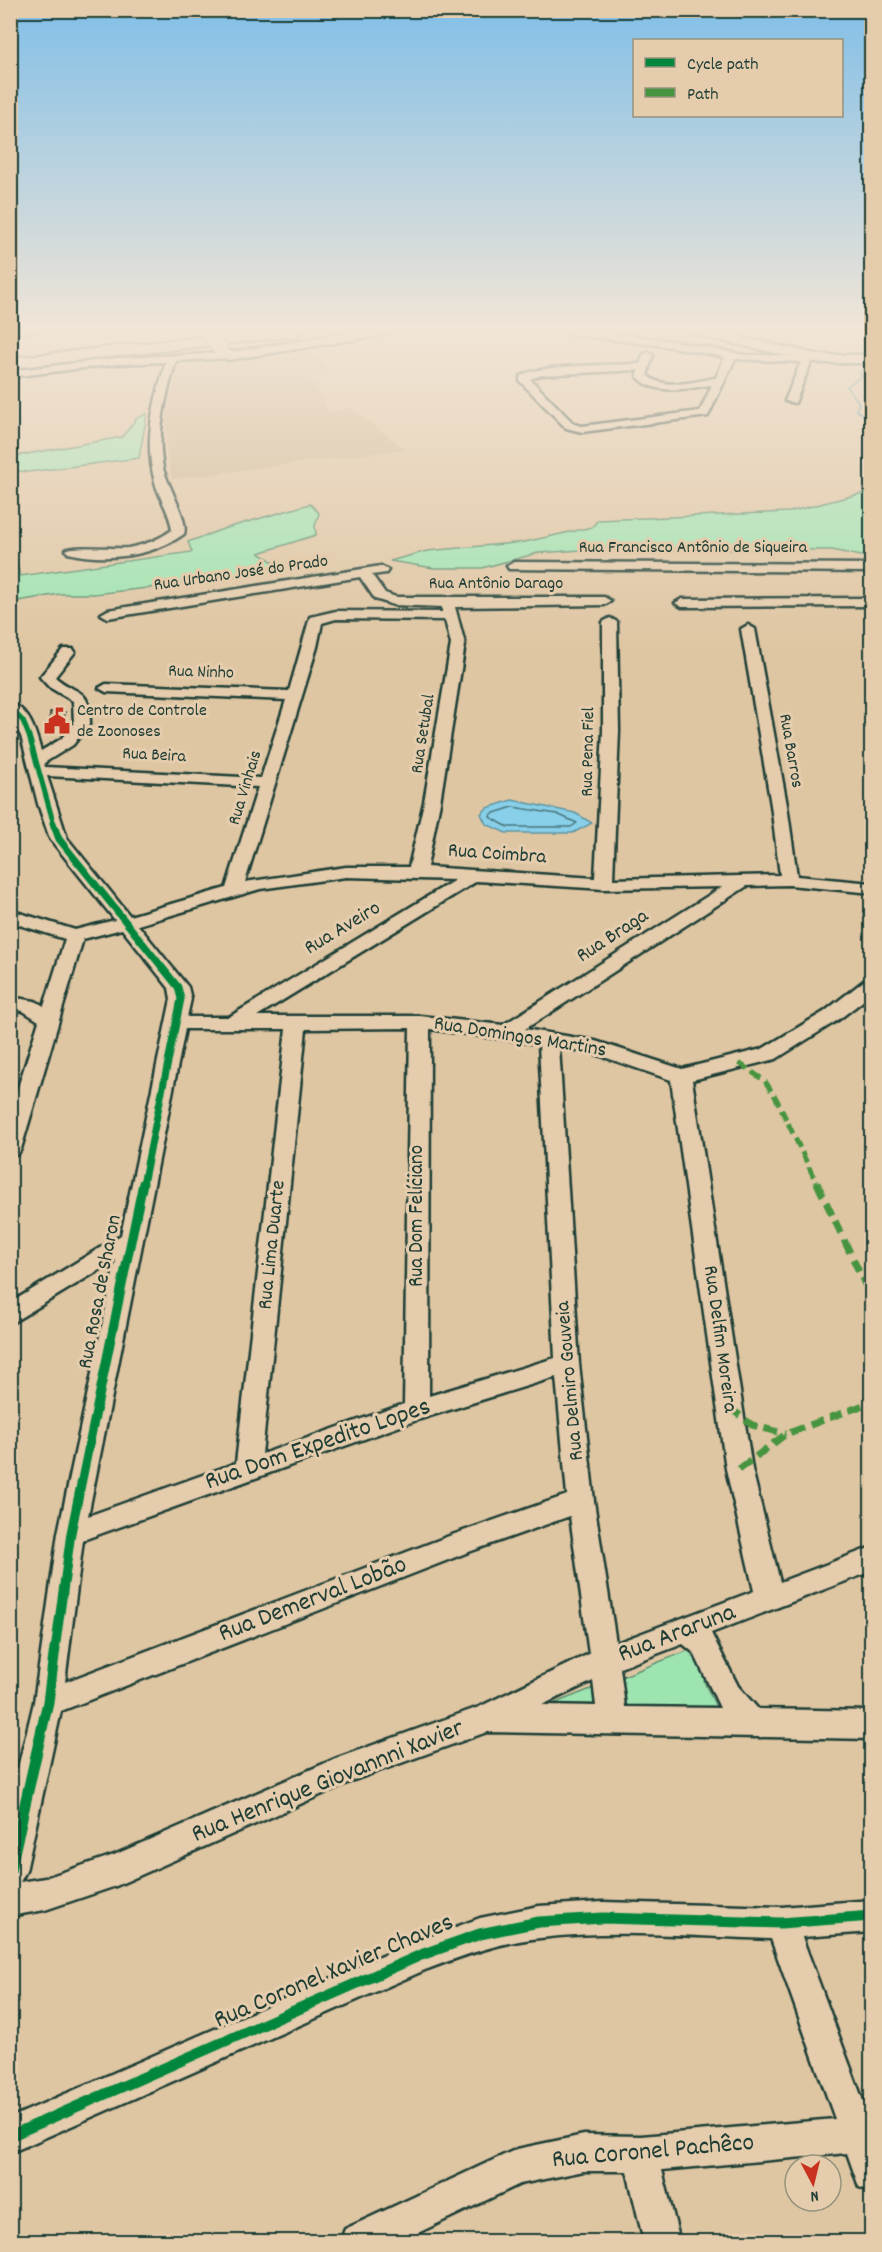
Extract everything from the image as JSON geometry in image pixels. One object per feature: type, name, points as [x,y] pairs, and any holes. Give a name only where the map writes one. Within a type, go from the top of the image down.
[{"type":"street","points":[[73,550],[95,554],[134,550],[169,538],[179,531],[159,477],[154,436]]},
{"type":"street","name":"Rua Francisco Antônio de Siqueira","points":[[514,566],[605,595],[872,568]]},
{"type":"street","name":"Rua Urbano José do Prado","points":[[108,614],[176,601],[381,570]]},
{"type":"street","points":[[364,574],[376,591],[388,600],[390,615],[448,610]]},
{"type":"street","name":"Rua Antônio Darago","points":[[388,600],[448,610],[605,595]]},
{"type":"street","name":"Rua Pena Fiel","points":[[604,884],[611,731],[605,595]]},
{"type":"street","points":[[682,603],[872,602]]},
{"type":"street","name":"Rua Setubal","points":[[417,872],[432,802],[458,644],[448,610]]},
{"type":"street","name":"Rua Vinhais","points":[[234,890],[310,647],[315,620],[326,616],[390,615]]},
{"type":"street","name":"Rua Barros","points":[[748,629],[779,805],[789,880]]},
{"type":"street","points":[[37,766],[67,742],[82,723],[82,700],[77,693],[47,677],[68,652]]},
{"type":"street","name":"Rua Ninho","points":[[106,688],[294,696]]},
{"type":"street","name":"Rua Rosa de Sharon","points":[[10,708],[23,721],[46,804],[59,838],[178,987],[181,999],[129,1241],[71,1533],[48,1702],[10,1871]]},
{"type":"street","name":"Rua Beira","points":[[37,766],[268,783]]},
{"type":"street","name":"Rua Coimbra","points":[[75,936],[199,903],[234,890],[288,879],[346,872],[417,872],[604,884],[789,880],[872,888]]},
{"type":"street","name":"Rua Aveiro","points":[[236,1021],[473,876]]},
{"type":"street","name":"Rua Braga","points":[[506,1032],[745,880]]},
{"type":"street","points":[[10,915],[36,926],[75,936],[10,1149]]},
{"type":"street","name":"Rua Domingos Martins","points":[[176,1023],[420,1022],[506,1032],[608,1051],[663,1072],[681,1076],[770,1054],[831,1016],[872,984]]},
{"type":"street","points":[[19,1004],[58,987]]},
{"type":"street","points":[[19,1004],[49,1018]]},
{"type":"street","name":"Rua Lima Duarte","points":[[249,1468],[297,1021]]},
{"type":"street","name":"Rua Dom Felíciano","points":[[416,1410],[420,1022]]},
{"type":"street","name":"Rua Delmiro Gouveia","points":[[549,1040],[567,1364],[580,1501],[613,1721]]},
{"type":"street","name":"Rua Delfim Moreira","points":[[681,1076],[739,1469],[770,1599]]},
{"type":"street","points":[[10,1315],[129,1241]]},
{"type":"street","name":"Rua Dom Expedito Lopes","points":[[71,1533],[416,1410],[567,1364]]},
{"type":"street","name":"Rua Demerval Lobão","points":[[48,1702],[458,1544],[580,1501]]},
{"type":"street","name":"Rua Araruna","points":[[487,1718],[604,1661],[688,1631],[872,1559]]},
{"type":"street","points":[[688,1631],[704,1644],[728,1696],[750,1721]]},
{"type":"street","name":"Rua Henrique Giovannni Xavier","points":[[10,1900],[45,1894],[116,1870],[348,1768],[487,1718],[872,1725]]},
{"type":"street","name":"Rua Coronel Xavier Chaves","points":[[10,2136],[421,1955],[480,1934],[539,1922],[603,1918],[781,1923],[872,1916]]},
{"type":"street","points":[[781,1923],[872,2174]]},
{"type":"street","name":"Rua Coronel Pachêco","points":[[358,2241],[517,2168],[584,2153],[641,2154],[856,2135]]},
{"type":"street","points":[[641,2154],[662,2241]]},
{"type":"shaded area","points":[[168,436],[388,436],[405,449],[172,479],[165,440],[177,438],[168,439]]},
{"type":"green space","points":[[143,436],[139,458],[28,472],[11,470],[11,457],[122,437]]},
{"type":"green space","points":[[871,491],[871,558],[832,550],[596,549],[538,553],[482,568],[434,568],[390,561],[427,551],[525,542],[592,527],[598,520],[789,512]]},
{"type":"green space","points":[[310,504],[319,513],[315,526],[316,535],[259,553],[283,568],[184,584],[94,594],[60,594],[11,602],[11,550],[13,550],[20,576],[192,552],[188,542],[223,529]]},
{"type":"green space","points":[[697,1647],[705,1684],[717,1709],[530,1713]]},
{"type":"water","points":[[512,800],[575,813],[592,823],[573,833],[506,833],[486,824],[481,814],[487,808]]},
{"type":"building","name":"Centro de Controle de Zoonoses","points":[[50,712],[65,712],[63,730],[49,730]]},
{"type":"marked path","points":[[739,1063],[765,1081],[776,1098],[872,1299]]},
{"type":"marked path","points":[[739,1469],[786,1434],[872,1402]]},
{"type":"marked path","points":[[729,1407],[752,1425],[786,1434]]},
{"type":"cycle path","points":[[10,708],[23,721],[29,736],[46,804],[59,839],[178,987],[181,999],[71,1533],[48,1702],[10,1871]]},
{"type":"cycle path","points":[[10,2136],[421,1955],[480,1934],[539,1922],[603,1918],[781,1923],[872,1916]]},
{"type":"place","name":"Centro de Controle de Zoonoses","points":[[57,721]]}]
